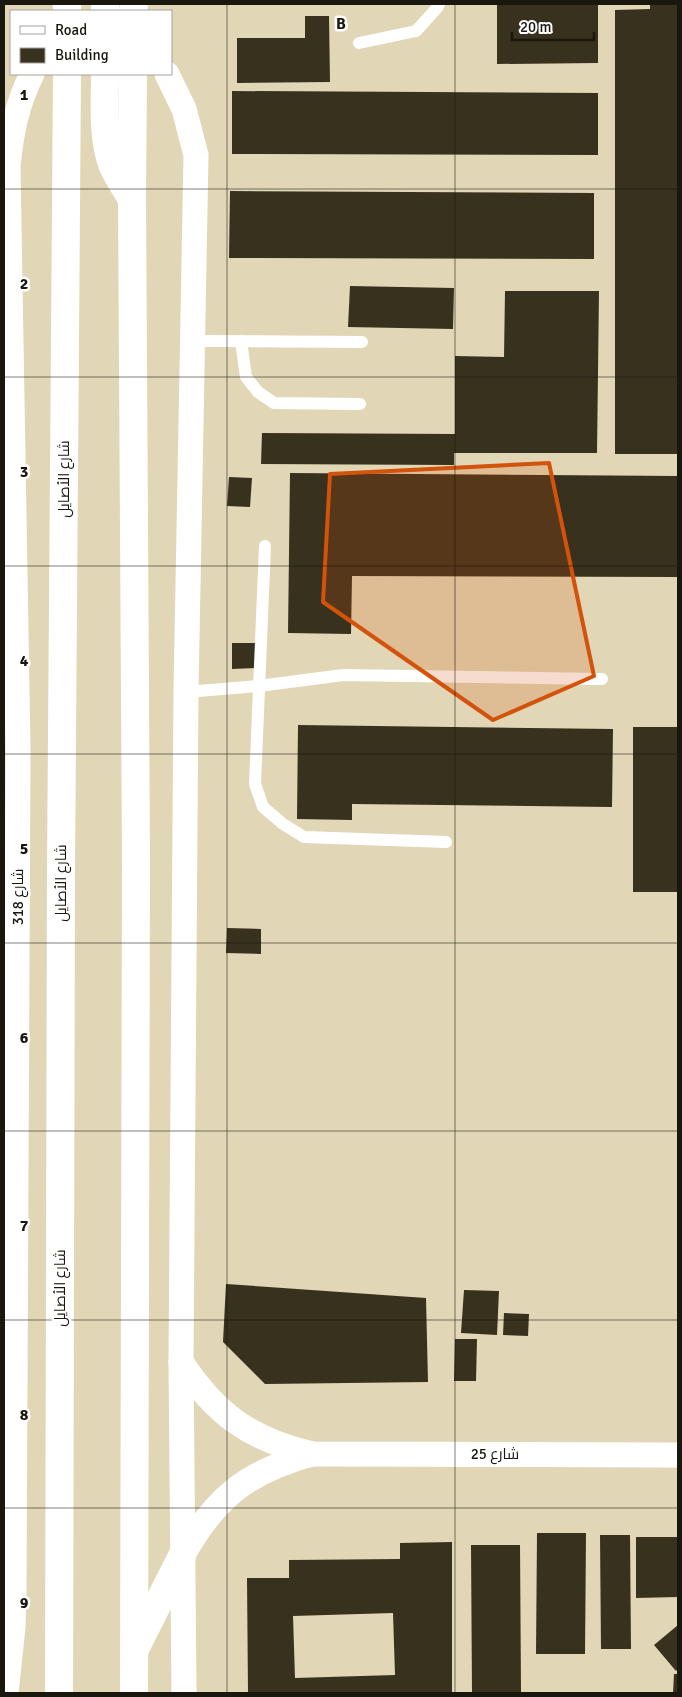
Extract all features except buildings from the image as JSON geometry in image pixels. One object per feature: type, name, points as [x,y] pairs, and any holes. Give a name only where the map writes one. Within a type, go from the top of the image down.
[{"type":"main road","name":"شارع الأصايل","points":[[60,1693],[61,869],[66,75]]},
{"type":"main road","points":[[105,75],[105,134],[108,150],[113,166],[132,199]]},
{"type":"main road","points":[[133,75],[136,852],[134,1693]]},
{"type":"main road","points":[[134,1651],[182,1556]]},
{"type":"street","name":"شارع 318","points":[[6,1693],[13,1627],[14,1592],[18,749],[8,167],[15,115],[32,75]]},
{"type":"street","points":[[167,75],[184,109],[196,155],[186,692],[181,1362],[184,1693]]},
{"type":"street","points":[[4,785],[18,749]]},
{"type":"street","points":[[4,951],[17,979]]},
{"type":"street","name":"شارع 25","points":[[181,1362],[209,1400],[226,1416],[267,1440],[312,1454]]},
{"type":"street","name":"شارع 25","points":[[182,1556],[196,1531],[234,1489],[258,1473],[284,1461],[312,1454],[678,1454]]},
{"type":"lane","points":[[359,43],[416,30],[437,8],[438,4]]},
{"type":"lane","points":[[194,341],[362,342]]},
{"type":"lane","points":[[241,341],[246,377],[258,392],[274,403],[360,404]]},
{"type":"lane","points":[[265,546],[255,784],[264,806],[283,824],[304,837],[446,842]]},
{"type":"lane","points":[[186,692],[259,686],[343,675],[602,679]]},
{"type":"highlighted area","points":[[549,463],[594,676],[493,720],[323,602],[330,474]]},
{"type":"shaded area","points":[[4,4],[678,4],[678,1693],[4,1693]]}]
